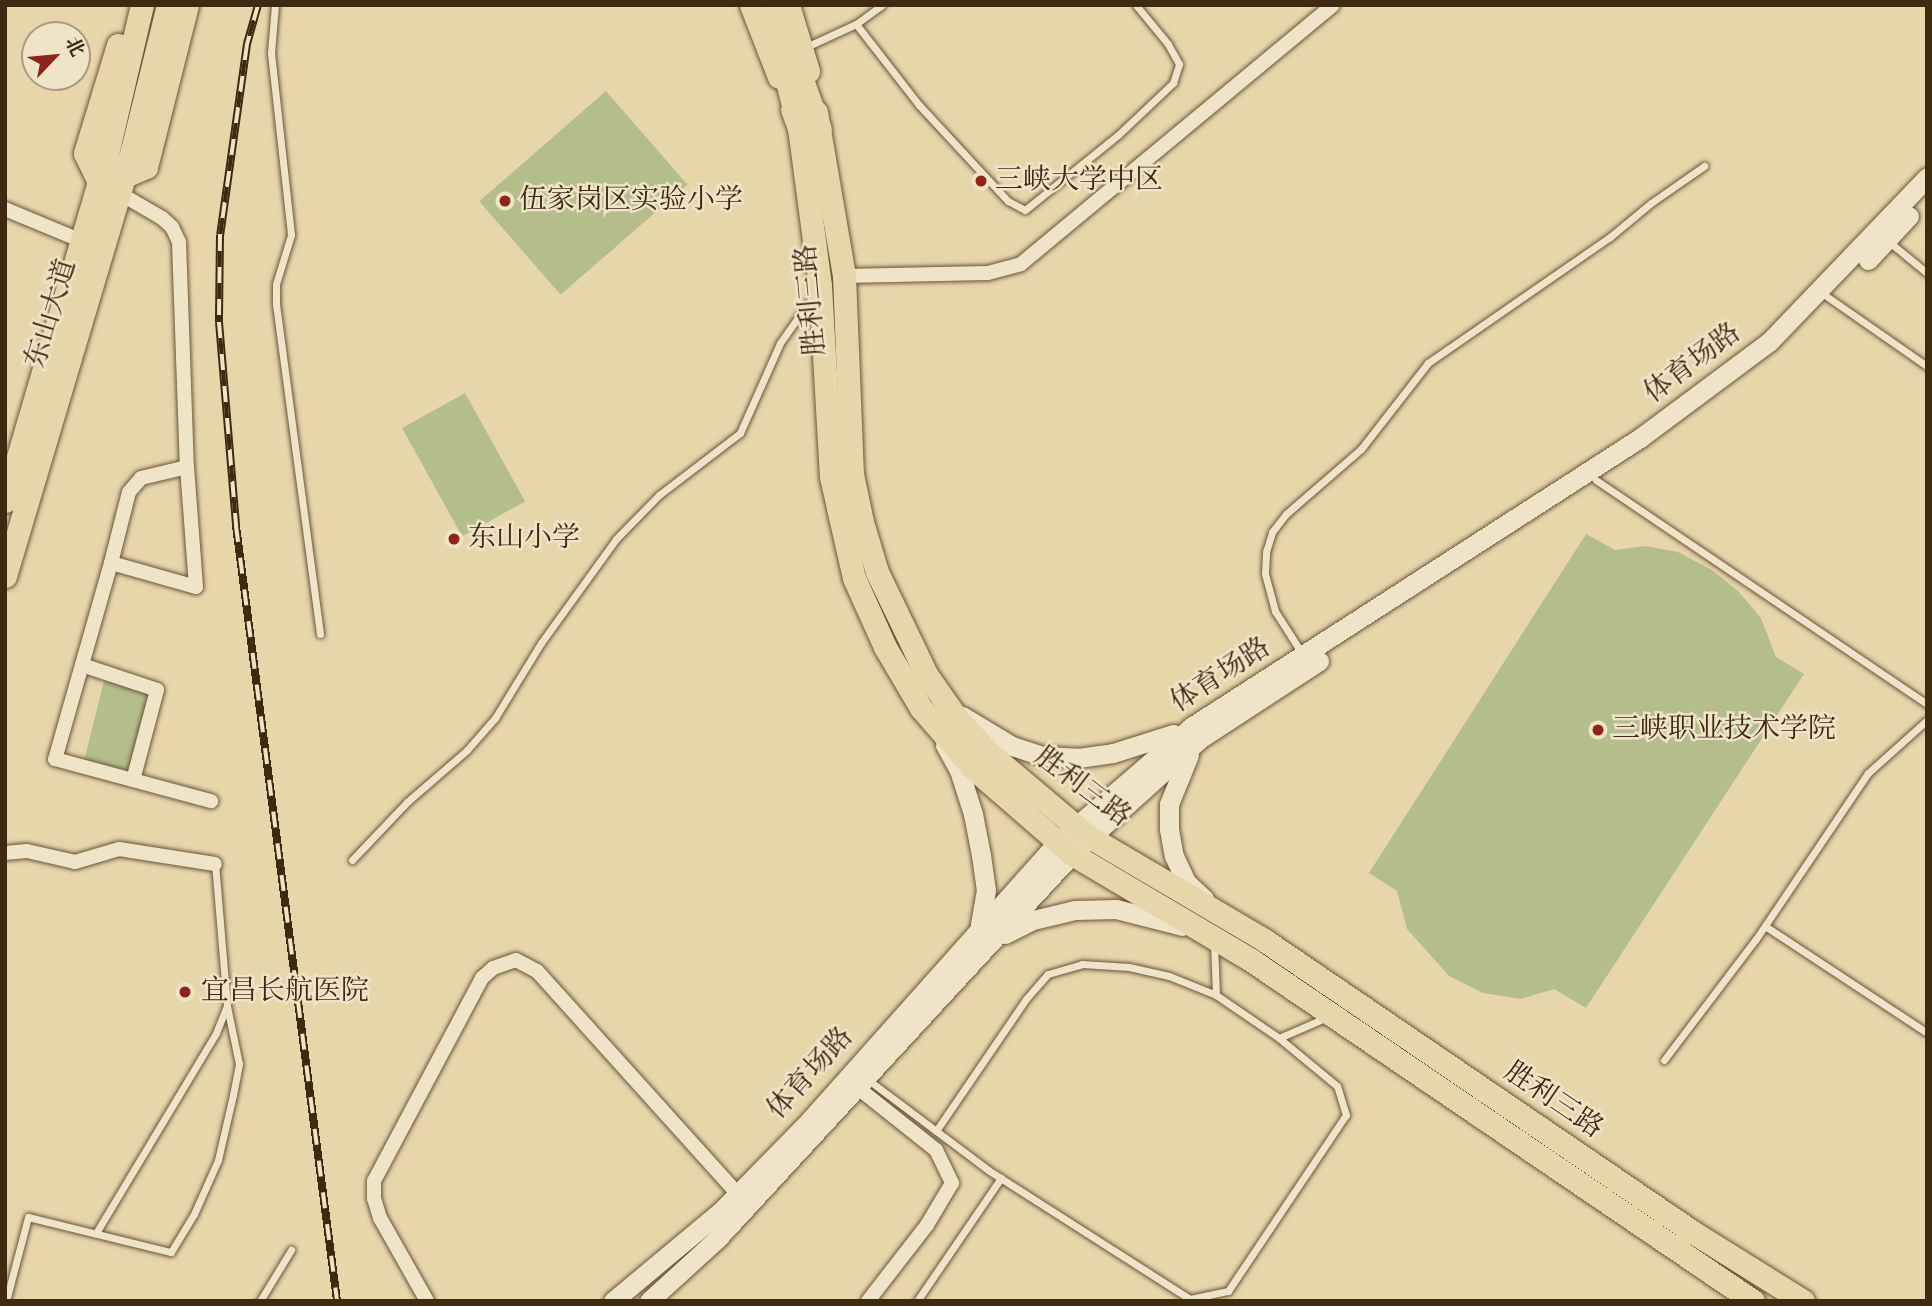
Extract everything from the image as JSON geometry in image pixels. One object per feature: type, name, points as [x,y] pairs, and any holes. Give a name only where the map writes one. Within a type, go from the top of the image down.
[{"type":"main road","points":[[99,182],[85,153],[129,5]]},
{"type":"main road","name":"东山大道","points":[[5,501],[107,154],[142,5]]},
{"type":"main road","name":"东山大道","points":[[5,576],[132,150],[168,5]]},
{"type":"main road","points":[[122,185],[146,167],[187,5]]},
{"type":"main road","name":"胜利三路","points":[[751,5],[810,129],[844,276],[852,474],[862,522],[877,572],[926,674],[941,715],[973,768],[1065,848],[1209,935],[1331,1015],[1753,1301]]},
{"type":"main road","points":[[761,5],[789,42]]},
{"type":"main road","points":[[775,5],[789,42],[810,129]]},
{"type":"main road","points":[[788,5],[789,42]]},
{"type":"main road","name":"胜利三路","points":[[810,129],[831,477],[854,578],[886,647],[921,708],[941,715],[1083,832],[1264,940],[1691,1231],[1803,1301]]},
{"type":"main road","name":"体育场路","points":[[1883,235],[1927,177]]},
{"type":"main road","name":"体育场路","points":[[613,1301],[737,1194],[1065,848],[1196,732],[1303,656],[1640,438],[1769,342],[1823,295],[1927,195]]},
{"type":"main road","name":"体育场路","points":[[1196,732],[1653,443],[1779,348],[1823,295]]},
{"type":"main road","points":[[941,715],[1012,746],[1044,756],[1078,758],[1113,753],[1196,732]]},
{"type":"main road","points":[[941,715],[973,814],[986,890],[987,933],[1075,910],[1116,909],[1209,935]]},
{"type":"main road","points":[[1196,732],[1169,804],[1169,829],[1174,856],[1186,882],[1217,912]]},
{"type":"main road","name":"体育场路","points":[[649,1301],[717,1239],[862,1084],[987,933]]},
{"type":"street","points":[[844,276],[988,273],[1021,264],[1333,5]]},
{"type":"street","points":[[111,563],[196,587],[187,467],[179,242],[172,227],[122,185]]},
{"type":"street","points":[[5,209],[82,241]]},
{"type":"street","points":[[187,467],[141,478],[129,492],[55,759],[211,801]]},
{"type":"street","points":[[82,665],[157,690],[133,780]]},
{"type":"street","points":[[5,853],[27,851],[75,862],[119,849],[215,864]]},
{"type":"street","points":[[427,1301],[380,1218],[374,1198],[374,1181],[482,978],[493,968],[516,960],[537,971],[737,1194]]},
{"type":"street","points":[[862,1084],[936,1150],[952,1183],[927,1225],[868,1301]]},
{"type":"lane","points":[[275,5],[271,53],[290,212],[290,235],[276,284],[276,304],[320,634]]},
{"type":"lane","points":[[789,42],[856,24],[882,5]]},
{"type":"lane","points":[[856,24],[919,105],[1008,201],[1025,210],[1118,135],[1173,83],[1179,64],[1168,44],[1136,5]]},
{"type":"lane","points":[[1303,656],[1275,611],[1265,573],[1272,532],[1286,513],[1361,449],[1429,363],[1610,237],[1651,203],[1704,166]]},
{"type":"lane","points":[[1883,235],[1927,273]]},
{"type":"lane","points":[[352,860],[407,802],[467,750],[495,718],[541,643],[616,539],[659,495],[740,433],[780,343],[820,286]]},
{"type":"lane","points":[[1823,295],[1927,366]]},
{"type":"lane","points":[[1597,480],[1927,704]]},
{"type":"lane","points":[[1664,1060],[1765,926],[1868,773],[1927,720]]},
{"type":"lane","points":[[6,1301],[28,1217],[171,1252],[194,1214],[218,1160],[239,1065],[228,1006],[215,864]]},
{"type":"lane","points":[[1765,926],[1927,1033]]},
{"type":"lane","points":[[1209,935],[1216,995]]},
{"type":"lane","points":[[862,1084],[936,1131],[1001,1178],[1190,1299],[1228,1290],[1346,1115],[1337,1086],[1279,1038],[1216,995],[1169,976],[1129,967],[1082,964],[1048,974],[1026,999],[936,1131]]},
{"type":"lane","points":[[96,1233],[216,1033],[228,1006]]},
{"type":"lane","points":[[1279,1038],[1331,1015]]},
{"type":"lane","points":[[917,1301],[1001,1178]]},
{"type":"lane","points":[[260,1301],[291,1250]]},
{"type":"lane","points":[[1228,1290],[1230,1301]]},
{"type":"green space","points":[[606,91],[687,185],[561,295],[479,201]]},
{"type":"green space","points":[[465,393],[525,501],[462,536],[402,428]]},
{"type":"green space","points":[[1586,534],[1615,550],[1646,546],[1678,552],[1712,570],[1738,591],[1761,618],[1776,657],[1804,674],[1586,1008],[1554,989],[1521,999],[1483,993],[1449,976],[1407,929],[1397,891],[1369,873]]},
{"type":"green space","points":[[104,681],[152,693],[132,771],[84,760]]},
{"type":"railway","points":[[258,5],[247,44],[220,235],[219,322],[236,526],[337,1301]]},
{"type":"place","name":"三峡大学中区","points":[[981,181]]},
{"type":"place","name":"伍家岗区实验小学","points":[[505,201]]},
{"type":"place","name":"东山小学","points":[[454,539]]},
{"type":"place","name":"三峡职业技术学院","points":[[1598,730]]},
{"type":"place","name":"宜昌长航医院","points":[[185,992]]}]
